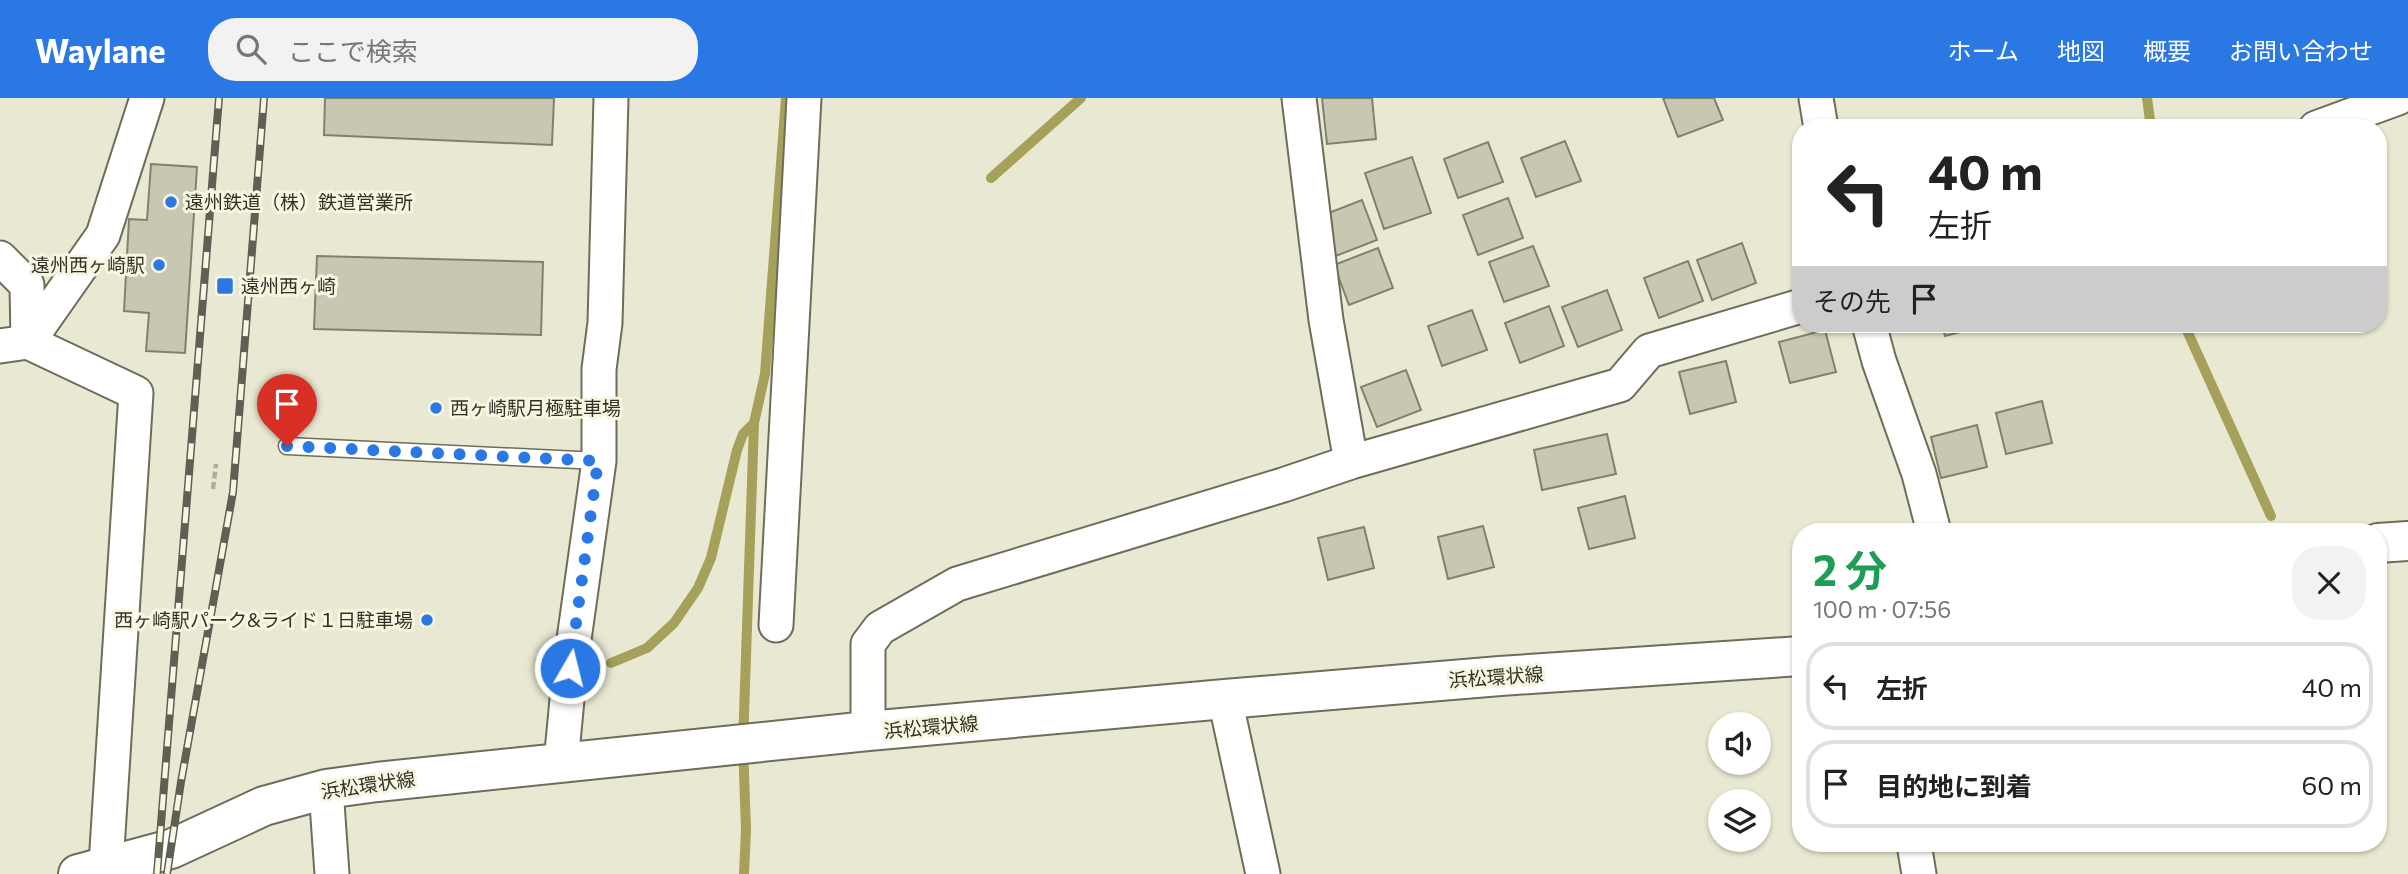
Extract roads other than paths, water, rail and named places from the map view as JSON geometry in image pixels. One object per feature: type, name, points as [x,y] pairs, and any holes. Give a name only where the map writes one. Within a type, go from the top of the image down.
[{"type":"main road","points":[[2387,542],[2408,541]]},
{"type":"main road","name":"浜松環状線","points":[[92,869],[171,849],[264,806],[326,789],[868,732],[1225,699],[1500,676],[1792,657]]},
{"type":"street","points":[[14,344],[103,235],[147,98]]},
{"type":"street","points":[[561,763],[570,668],[598,461],[599,369],[604,323],[611,98]]},
{"type":"street","points":[[776,625],[804,98]]},
{"type":"street","points":[[1298,98],[1325,320],[1351,462]]},
{"type":"street","points":[[1816,98],[1820,119]]},
{"type":"street","points":[[2341,119],[2398,98]]},
{"type":"street","points":[[0,258],[27,285],[14,344]]},
{"type":"street","points":[[868,732],[868,644],[880,628],[957,584],[1351,462],[1620,385],[1649,351],[1792,309]]},
{"type":"street","points":[[1871,333],[1919,474],[1932,523]]},
{"type":"street","points":[[14,344],[136,393],[92,869]]},
{"type":"street","points":[[1225,699],[1263,874]]},
{"type":"street","points":[[326,789],[331,874]]},
{"type":"street","points":[[1915,852],[1919,874]]},
{"type":"lane","points":[[287,446],[598,461]]},
{"type":"waterway","points":[[611,663],[647,648],[674,623],[698,588],[711,558],[737,450],[743,434],[754,423],[765,374],[786,98]]},
{"type":"waterway","points":[[991,178],[1081,98]]},
{"type":"waterway","points":[[2147,98],[2150,119]]},
{"type":"waterway","points":[[2188,333],[2271,516]]},
{"type":"waterway","points":[[744,874],[746,830],[743,744],[754,423]]},
{"type":"railway","points":[[157,874],[219,98]]},
{"type":"railway","points":[[167,874],[233,492],[264,98]]},
{"type":"place","name":"遠州鉄道（株）鉄道営業所","points":[[171,202]]},
{"type":"place","name":"遠州西ヶ崎駅","points":[[159,265]]},
{"type":"place","name":"遠州西ヶ崎","points":[[225,286]]},
{"type":"place","name":"西ヶ崎駅月極駐車場","points":[[436,408]]},
{"type":"place","name":"西ヶ崎駅パーク&ライド１日駐車場","points":[[427,620]]}]
